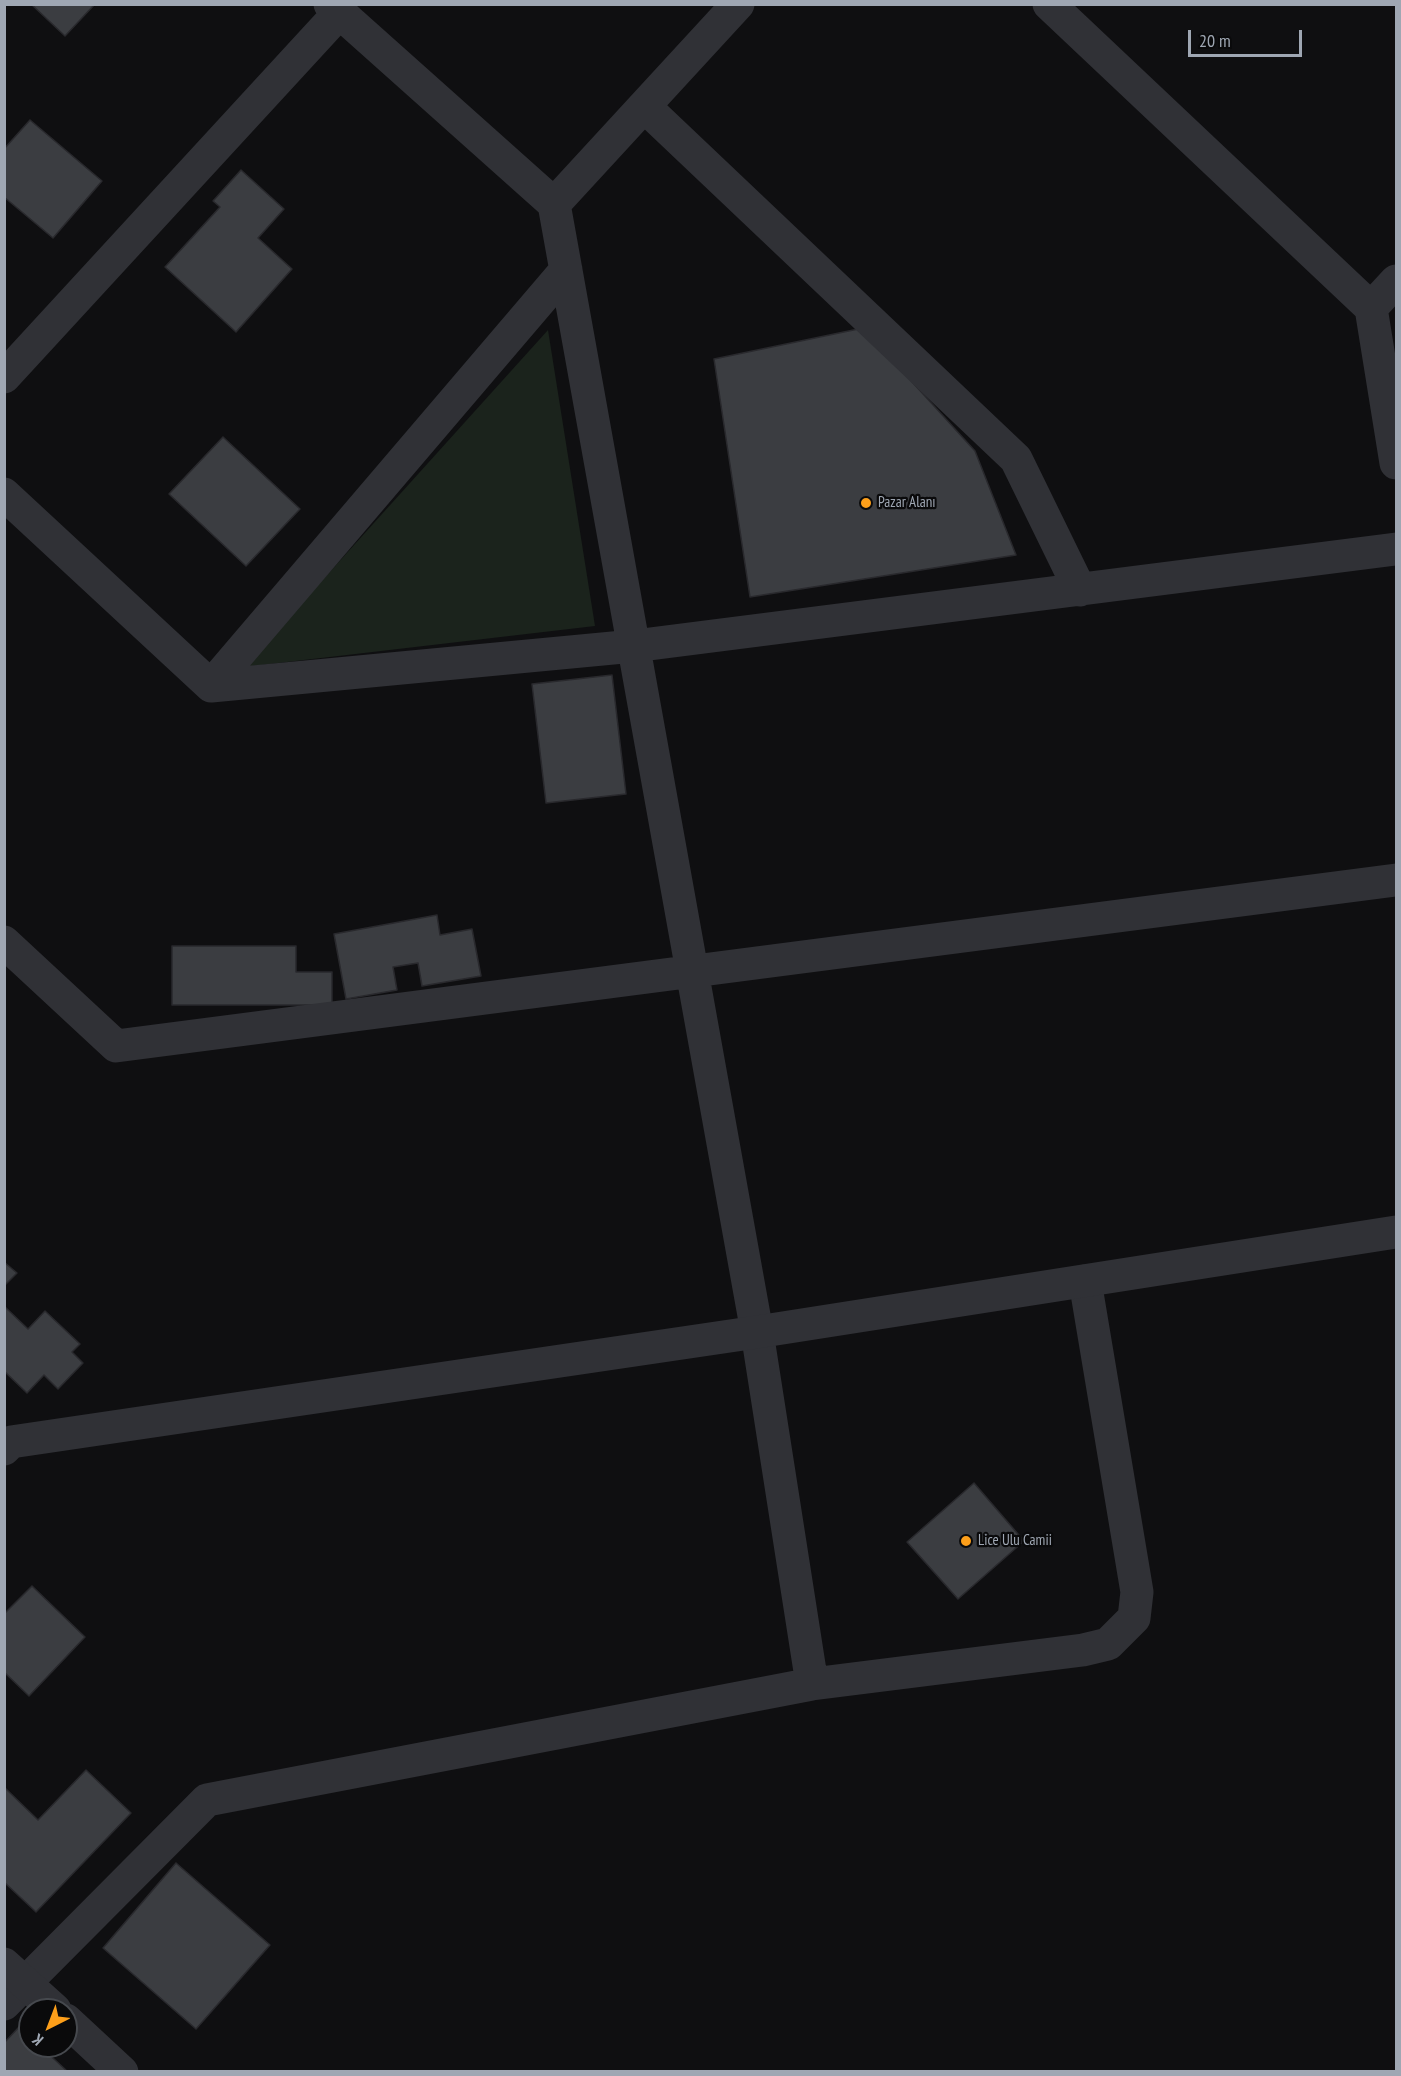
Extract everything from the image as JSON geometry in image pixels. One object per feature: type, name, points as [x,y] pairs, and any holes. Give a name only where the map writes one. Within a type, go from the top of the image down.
[{"type":"street","points":[[554,204],[738,4]]},
{"type":"street","points":[[1049,4],[1371,308],[1396,463]]},
{"type":"street","points":[[4,377],[335,9],[554,204],[757,1332],[812,1684]]},
{"type":"street","points":[[644,106],[1016,459],[1080,590]]},
{"type":"street","points":[[211,686],[566,270]]},
{"type":"street","points":[[1371,308],[1396,281]]},
{"type":"street","points":[[4,494],[211,686],[634,646],[1396,549]]},
{"type":"street","points":[[4,942],[116,1046],[1396,880]]},
{"type":"street","points":[[7,1443],[757,1332],[1396,1232]]},
{"type":"street","points":[[35,1998],[12,1984],[207,1800],[812,1684],[1083,1650],[1108,1644],[1134,1618],[1137,1592],[1085,1281]]},
{"type":"street","points":[[78,2031],[122,2072]]},
{"type":"shaded area","points":[[548,330],[595,626],[244,667]]},
{"type":"building","points":[[31,4],[95,4],[65,36]]},
{"type":"building","points":[[30,120],[102,181],[53,238],[4,197],[4,149]]},
{"type":"building","points":[[241,170],[284,209],[258,238],[292,269],[236,332],[165,267],[220,207],[213,201]]},
{"type":"building","name":"Pazar Alanı","points":[[863,328],[975,451],[1016,555],[750,597],[714,359]]},
{"type":"building","points":[[223,437],[300,509],[246,566],[169,494]]},
{"type":"building","points":[[612,675],[626,794],[546,803],[532,684]]},
{"type":"building","points":[[437,915],[440,935],[472,929],[481,976],[422,986],[418,963],[393,967],[397,990],[346,999],[334,934]]},
{"type":"building","points":[[172,946],[296,946],[296,972],[332,972],[332,1005],[172,1005]]},
{"type":"building","points":[[4,1262],[17,1273],[4,1286]]},
{"type":"building","points":[[4,1306],[28,1329],[45,1311],[80,1344],[72,1352],[83,1363],[58,1389],[44,1375],[27,1393],[4,1371]]},
{"type":"building","name":"Lice Ulu Camii","points":[[974,1483],[1024,1541],[958,1599],[907,1542]]},
{"type":"building","points":[[32,1586],[85,1637],[29,1696],[4,1672],[4,1614]]},
{"type":"building","points":[[86,1770],[131,1813],[36,1912],[4,1882],[4,1787],[38,1820]]},
{"type":"building","points":[[176,1863],[270,1945],[196,2029],[103,1948]]},
{"type":"building","points":[[18,2028],[18,2058],[53,2058],[68,2072],[4,2072],[4,2043]]},
{"type":"place","name":"Pazar Alanı","points":[[866,503]]},
{"type":"place","name":"Lice Ulu Camii","points":[[966,1541]]}]
